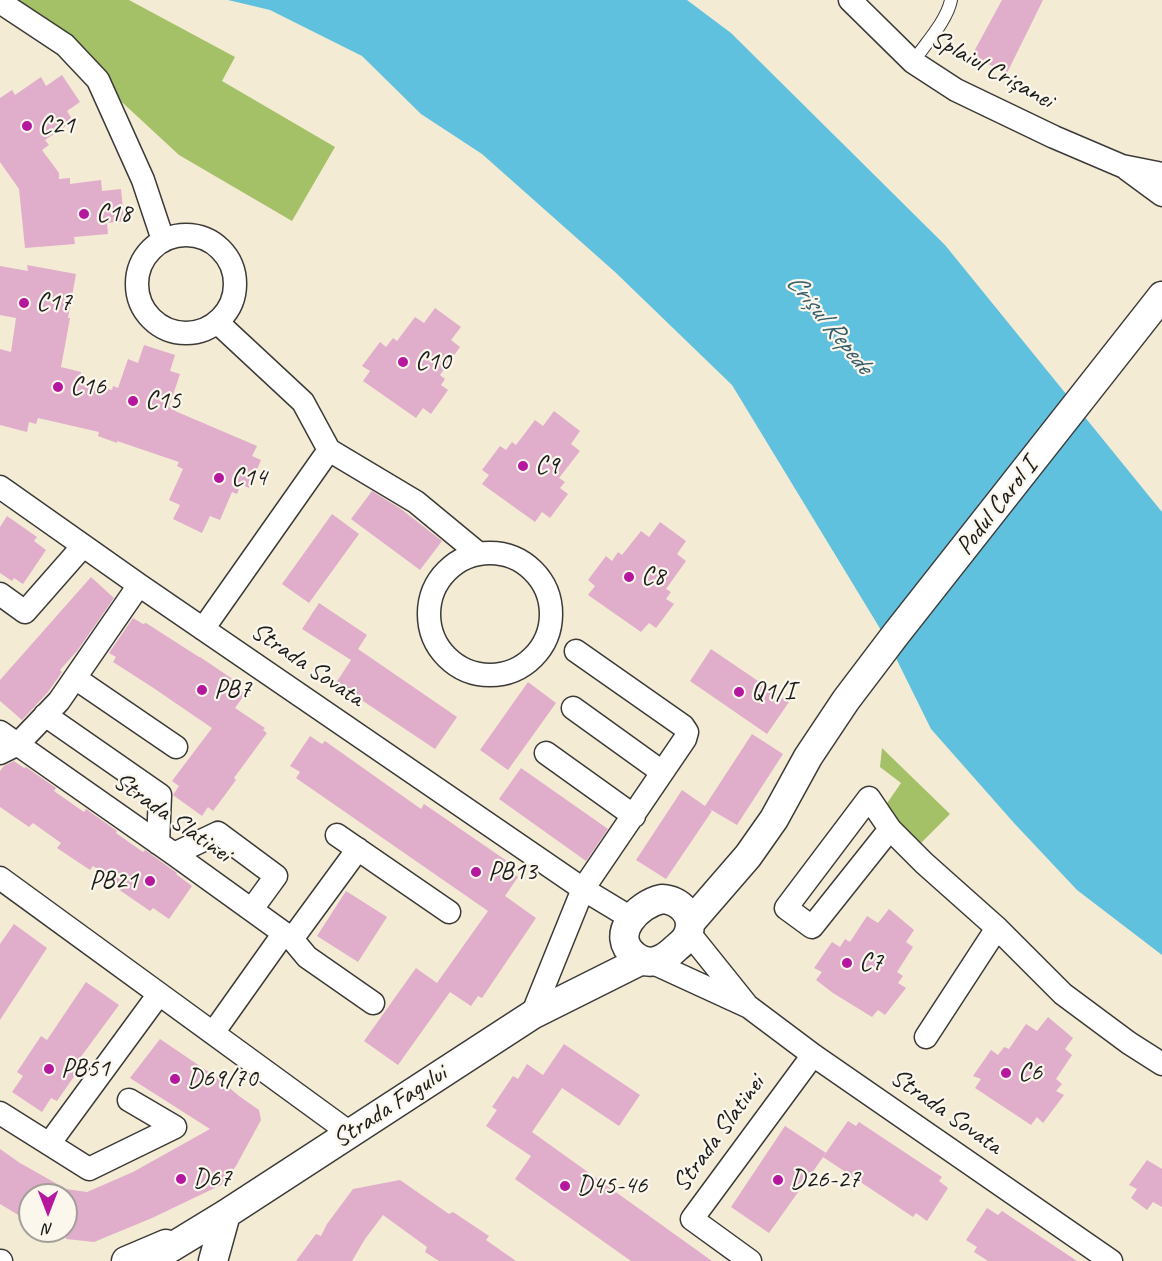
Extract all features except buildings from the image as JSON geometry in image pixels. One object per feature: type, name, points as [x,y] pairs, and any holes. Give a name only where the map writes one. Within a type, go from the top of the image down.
[{"type":"street","name":"Splaiul Crișanei","points":[[850,0],[913,62],[956,90],[1054,137],[1122,166],[1162,174]]},
{"type":"street","points":[[0,2],[65,45],[98,80],[143,180],[163,240]]},
{"type":"street","name":"Splaiul Crișanei","points":[[1122,166],[1162,195]]},
{"type":"street","points":[[192,234],[214,243],[231,261],[236,286],[231,304],[217,322],[202,330],[189,333],[172,331],[152,319],[139,299],[137,277],[147,253],[163,240],[176,235],[192,234]]},
{"type":"street","name":"Podul Carol I","points":[[723,884],[748,856],[774,819],[808,757],[846,700],[1155,305]]},
{"type":"street","points":[[217,322],[303,402],[329,450],[416,502],[479,554],[499,553],[518,559],[534,571],[546,587],[552,606],[551,626],[544,645],[531,660],[514,671],[494,676],[474,674],[455,665],[441,651],[431,632],[429,612],[433,592],[444,574],[459,561],[479,554]]},
{"type":"street","points":[[203,629],[329,450]]},
{"type":"street","name":"Strada Sovata","points":[[0,487],[583,889],[628,928]]},
{"type":"street","points":[[0,594],[25,612],[83,546]]},
{"type":"street","points":[[6,743],[45,715],[59,701],[139,585]]},
{"type":"street","points":[[532,1015],[583,889],[686,739],[687,732],[683,726],[576,651]]},
{"type":"street","points":[[75,678],[176,747]]},
{"type":"street","points":[[573,708],[662,772]]},
{"type":"street","points":[[45,715],[160,795],[166,848],[218,833],[276,876],[252,909]]},
{"type":"street","name":"Strada Slatinei","points":[[6,743],[166,848],[288,936],[307,957],[373,1003]]},
{"type":"street","points":[[546,753],[634,816]]},
{"type":"street","points":[[890,829],[812,927],[786,908],[869,798],[890,829],[924,863],[998,928],[1064,994],[1129,1043],[1162,1064]]},
{"type":"street","points":[[337,835],[449,912]]},
{"type":"street","points":[[213,1033],[358,849]]},
{"type":"street","points":[[0,878],[350,1133]]},
{"type":"street","name":"Strada Fagului","points":[[570,995],[654,901],[669,900],[723,884]]},
{"type":"street","name":"Strada Fagului","points":[[149,1261],[532,1015],[570,995],[647,961],[660,961],[668,957],[683,942],[689,928],[723,884]]},
{"type":"street","points":[[669,900],[684,908],[688,915],[689,928]]},
{"type":"street","points":[[628,928],[627,945],[631,952],[636,957],[647,961]]},
{"type":"street","name":"Strada Sovata","points":[[689,928],[749,1007]]},
{"type":"street","points":[[926,1037],[998,928]]},
{"type":"street","name":"Strada Sovata","points":[[647,961],[749,1007],[813,1055],[1111,1261]]},
{"type":"street","points":[[551,967],[570,995]]},
{"type":"street","points":[[49,1144],[159,994]]},
{"type":"street","name":"Strada Slatinei","points":[[750,1261],[692,1219],[813,1055]]},
{"type":"street","points":[[0,1113],[89,1169],[175,1127],[129,1100]]},
{"type":"street","points":[[213,1261],[216,1220]]},
{"type":"street","name":"Strada Fagului","points":[[126,1261],[216,1220]]},
{"type":"lane","points":[[913,62],[938,28],[951,0]]},
{"type":"green space","points":[[0,0],[129,0],[235,57],[222,81],[335,147],[292,221],[179,155],[98,80]]},
{"type":"green space","points":[[882,748],[950,814],[914,850],[881,812],[901,783],[880,767]]},
{"type":"water","name":"Crișul Repede","points":[[228,0],[687,0],[731,33],[945,245],[1162,512],[1162,955],[1077,890],[931,729],[887,640],[732,385],[615,272],[482,154],[421,114],[362,56],[270,10]]},
{"type":"place","name":"C21","points":[[27,126]]},
{"type":"place","name":"C18","points":[[84,214]]},
{"type":"place","name":"C17","points":[[24,303]]},
{"type":"place","name":"C10","points":[[403,362]]},
{"type":"place","name":"C16","points":[[58,387]]},
{"type":"place","name":"C15","points":[[133,401]]},
{"type":"place","name":"C9","points":[[523,466]]},
{"type":"place","name":"C14","points":[[219,478]]},
{"type":"place","name":"C8","points":[[629,577]]},
{"type":"place","name":"PB7","points":[[202,690]]},
{"type":"place","name":"Q1/I","points":[[739,692]]},
{"type":"place","name":"PB13","points":[[476,872]]},
{"type":"place","name":"PB21","points":[[150,881]]},
{"type":"place","name":"C7","points":[[847,963]]},
{"type":"place","name":"PB51","points":[[49,1069]]},
{"type":"place","name":"C6","points":[[1006,1073]]},
{"type":"place","name":"D69/70","points":[[175,1079]]},
{"type":"place","name":"D67","points":[[181,1179]]},
{"type":"place","name":"D26-27","points":[[778,1180]]},
{"type":"place","name":"D45-46","points":[[565,1186]]}]
